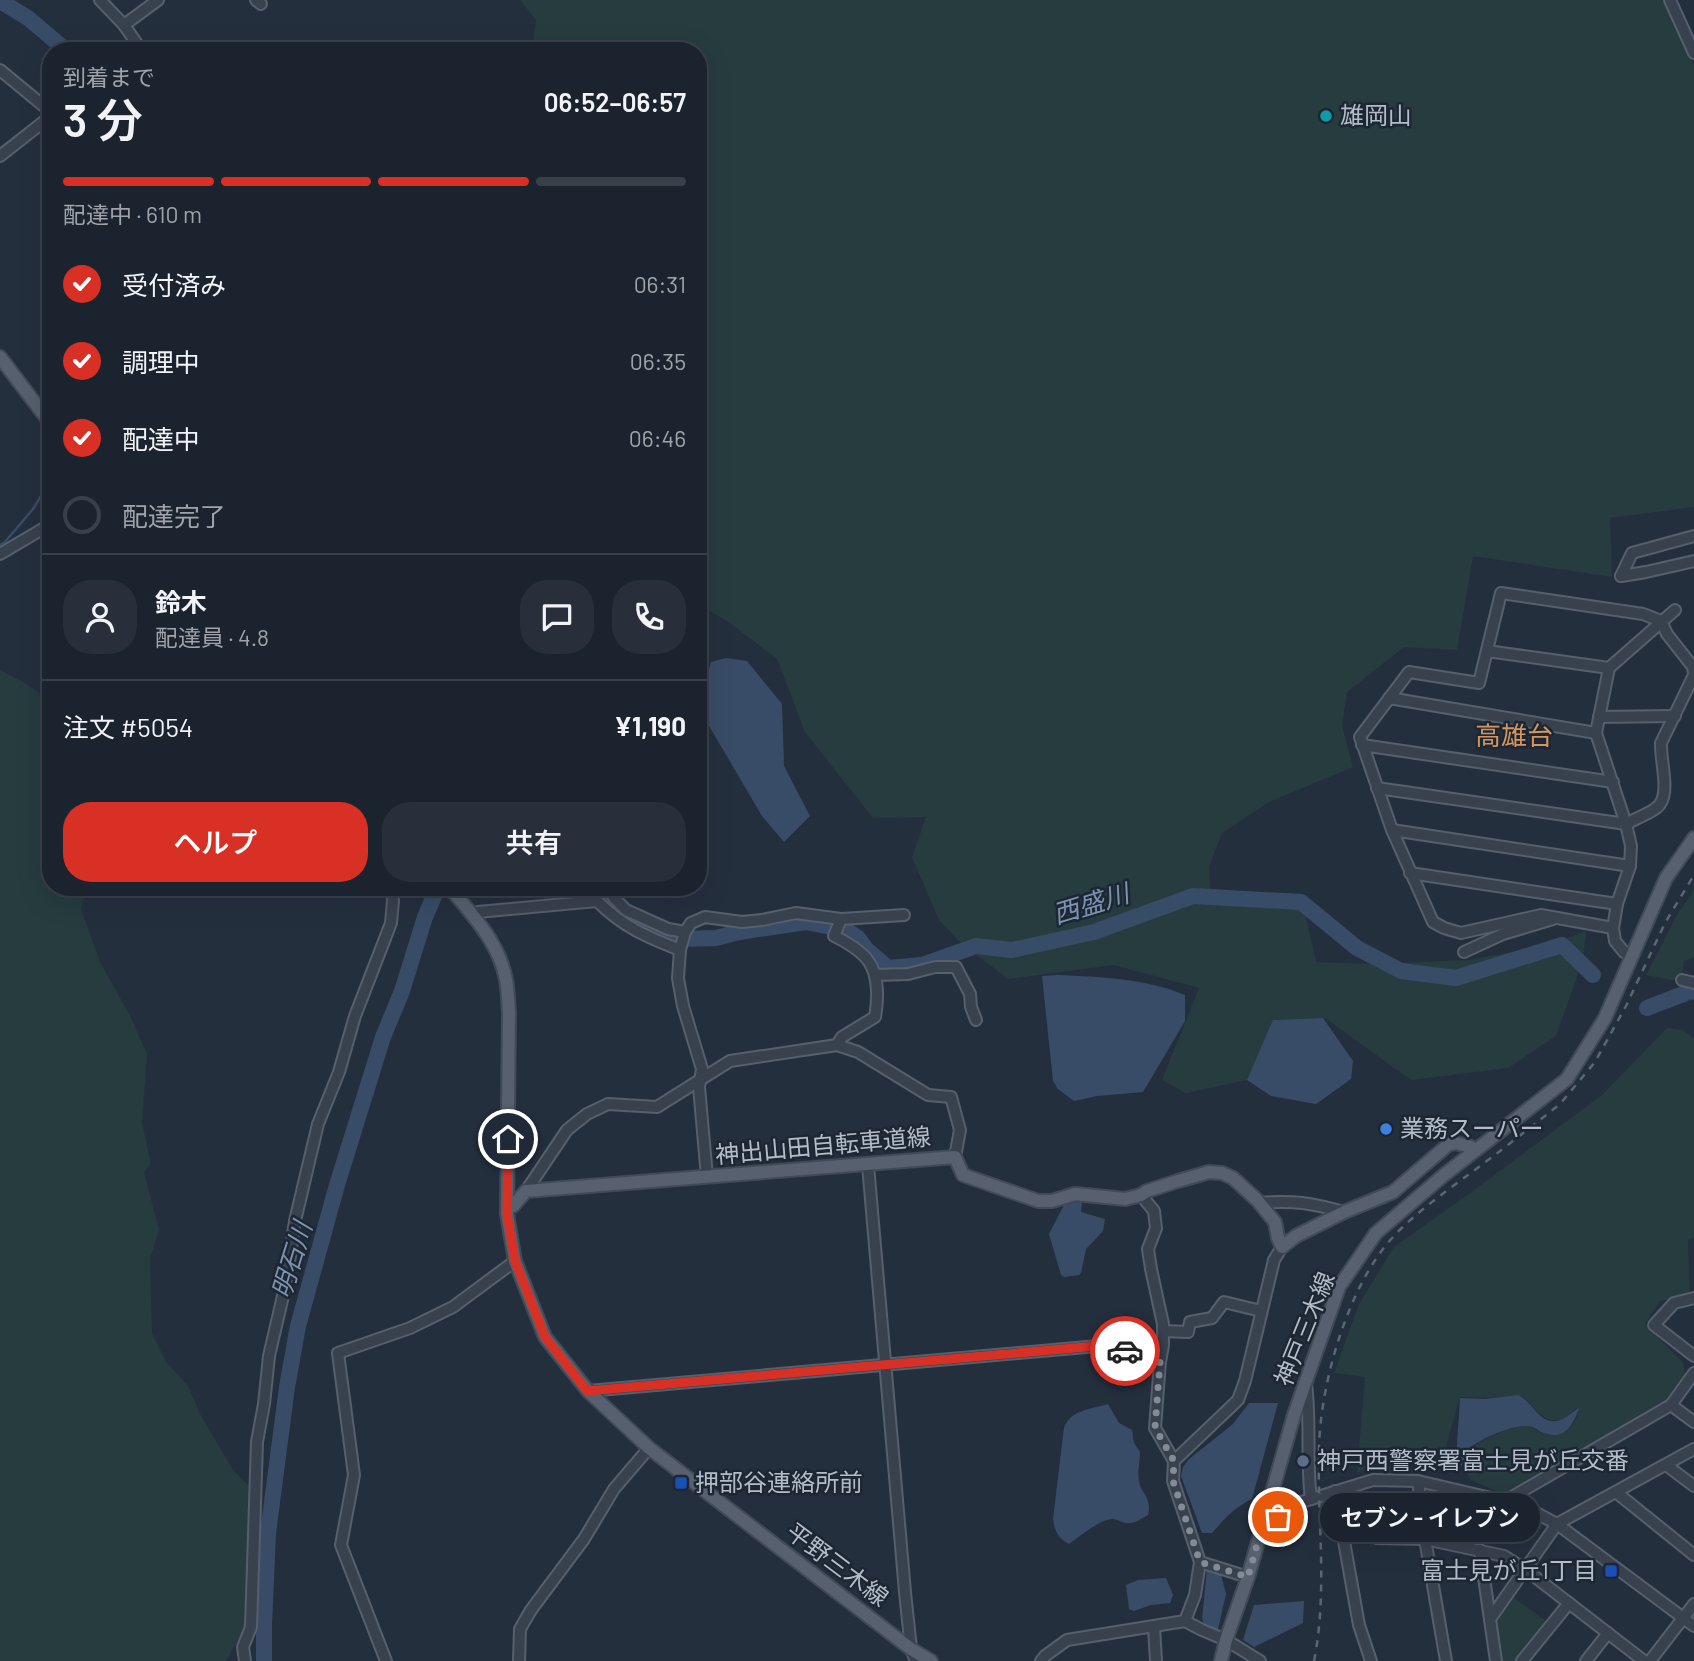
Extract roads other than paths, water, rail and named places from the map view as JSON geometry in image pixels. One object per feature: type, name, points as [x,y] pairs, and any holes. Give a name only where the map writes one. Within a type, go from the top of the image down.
[{"type":"main road","points":[[0,357],[42,412]]},
{"type":"main road","name":"神戸三木線","points":[[1221,1661],[1294,1415],[1339,1287],[1376,1233],[1474,1148],[1567,1079],[1605,1018],[1666,878],[1694,838]]},
{"type":"main road","name":"平野三木線","points":[[457,896],[482,927],[500,960],[506,979],[509,1012],[510,1210],[515,1261],[545,1337],[587,1391],[649,1448],[914,1655],[930,1661]]},
{"type":"main road","points":[[1282,1247],[1296,1236],[1344,1212],[1393,1192],[1449,1144],[1474,1148]]},
{"type":"main road","name":"神出山田自転車道線","points":[[526,1191],[955,1157],[963,1175],[1038,1201],[1052,1201],[1075,1194],[1125,1199],[1209,1172],[1222,1173],[1233,1178],[1259,1203],[1275,1222],[1282,1247]]},
{"type":"main road","points":[[510,1210],[526,1191]]},
{"type":"street","points":[[100,0],[136,42]]},
{"type":"street","points":[[124,25],[158,0]]},
{"type":"street","points":[[1670,0],[1694,53]]},
{"type":"street","points":[[0,70],[42,106]]},
{"type":"street","points":[[0,156],[42,121]]},
{"type":"street","points":[[0,554],[42,528]]},
{"type":"street","points":[[1694,536],[1632,553],[1621,576],[1694,561]]},
{"type":"street","points":[[1377,788],[1626,824],[1654,810],[1660,804],[1664,791],[1661,743],[1694,674],[1693,667],[1667,634],[1661,621],[1643,614],[1501,593],[1479,682],[1409,672],[1360,737],[1362,745],[1377,788],[1392,830],[1433,922],[1461,933],[1541,915],[1613,928]]},
{"type":"street","points":[[1632,955],[1624,952],[1615,941],[1613,928],[1617,904],[1630,866],[1631,846],[1596,733],[1609,668],[1675,610]]},
{"type":"street","points":[[1487,651],[1609,668]]},
{"type":"street","points":[[1389,698],[1596,733]]},
{"type":"street","points":[[1599,717],[1675,716]]},
{"type":"street","points":[[1362,745],[1613,782]]},
{"type":"street","points":[[1392,830],[1630,866]]},
{"type":"street","points":[[1410,873],[1617,904]]},
{"type":"street","points":[[245,1661],[243,1647],[251,1627],[257,1442],[269,1356],[286,1283],[295,1221],[318,1124],[391,923],[393,896]]},
{"type":"street","points":[[613,896],[626,910],[668,929],[685,932]]},
{"type":"street","points":[[472,914],[597,901],[612,916],[646,936],[681,950]]},
{"type":"street","points":[[707,1177],[699,1087],[702,1069],[683,1006],[678,978],[685,932],[691,923],[705,916],[742,922],[796,913],[841,919],[904,915]]},
{"type":"street","points":[[1464,952],[1503,934],[1555,918]]},
{"type":"street","points":[[837,1045],[842,1037],[875,1017],[877,1006],[875,975],[869,962],[846,942],[834,936],[841,919]]},
{"type":"street","points":[[875,975],[908,974],[935,967],[956,967],[970,994],[976,1020]]},
{"type":"street","points":[[526,1191],[567,1130],[587,1114],[608,1104],[657,1108],[730,1061],[837,1045],[858,1052],[928,1095],[951,1097],[961,1130],[955,1157]]},
{"type":"street","points":[[867,1165],[905,1592],[914,1655]]},
{"type":"street","points":[[1141,1195],[1154,1211],[1156,1228],[1148,1249],[1163,1331],[1155,1428],[1174,1461],[1173,1481],[1200,1562],[1195,1595],[1185,1621]]},
{"type":"street","points":[[1259,1203],[1313,1203],[1344,1212]]},
{"type":"street","points":[[1174,1461],[1238,1400],[1274,1260],[1282,1247]]},
{"type":"street","points":[[386,1661],[341,1545],[354,1475],[338,1353],[410,1328],[453,1307],[515,1261]]},
{"type":"street","points":[[1694,1298],[1674,1303],[1654,1325],[1694,1356]]},
{"type":"street","points":[[1163,1331],[1188,1332],[1190,1322],[1212,1318],[1224,1302],[1261,1311]]},
{"type":"street","points":[[587,1391],[1108,1345],[1122,1349],[1136,1358],[1160,1362]]},
{"type":"street","points":[[1505,1501],[1671,1405],[1694,1373]]},
{"type":"street","points":[[1305,1381],[1309,1408],[1308,1461],[1311,1499]]},
{"type":"street","points":[[1671,1405],[1694,1422]]},
{"type":"street","points":[[519,1661],[520,1629],[531,1610],[584,1539],[614,1489],[649,1448]]},
{"type":"street","points":[[1490,1619],[1557,1524],[1694,1449]]},
{"type":"street","points":[[1666,1465],[1694,1486]]},
{"type":"street","points":[[1261,1531],[1295,1504],[1373,1480],[1418,1481],[1521,1505],[1557,1524],[1694,1626]]},
{"type":"street","points":[[1418,1481],[1446,1661]]},
{"type":"street","points":[[1335,1492],[1359,1625],[1371,1661]]},
{"type":"street","points":[[1617,1493],[1694,1555]]},
{"type":"street","points":[[1338,1511],[1353,1508],[1376,1538],[1425,1539],[1504,1556],[1644,1661]]},
{"type":"street","points":[[1480,1550],[1496,1661]]},
{"type":"street","points":[[1200,1562],[1248,1577]]},
{"type":"street","points":[[1522,1661],[1569,1603]]},
{"type":"street","points":[[1650,1661],[1694,1604]]},
{"type":"street","points":[[1041,1661],[1067,1640],[1185,1621],[1226,1640],[1260,1661]]},
{"type":"street","points":[[1154,1627],[1156,1661]]},
{"type":"street","points":[[1586,1661],[1608,1633]]},
{"type":"water","points":[[726,658],[747,661],[782,704],[784,766],[810,816],[784,842],[762,816],[707,722],[707,677],[711,662]]},
{"type":"water","points":[[1042,976],[1138,982],[1185,995],[1185,1021],[1143,1092],[1074,1101],[1058,1089],[1053,1081]]},
{"type":"water","points":[[1323,1018],[1353,1061],[1351,1079],[1316,1104],[1271,1096],[1247,1080],[1273,1020]]},
{"type":"water","points":[[1082,1202],[1081,1212],[1105,1219],[1103,1231],[1086,1249],[1081,1273],[1064,1277],[1061,1275],[1049,1234],[1065,1203]]},
{"type":"water","points":[[1518,1395],[1550,1421],[1566,1417],[1580,1407],[1570,1426],[1562,1433],[1549,1435],[1529,1426],[1521,1426],[1476,1443],[1471,1447],[1462,1466],[1456,1461],[1460,1398],[1485,1399]]},
{"type":"water","points":[[1249,1403],[1278,1403],[1252,1499],[1230,1514],[1212,1533],[1202,1533],[1181,1476],[1183,1467],[1233,1424]]},
{"type":"water","points":[[1108,1404],[1119,1423],[1132,1430],[1134,1443],[1140,1452],[1138,1478],[1148,1500],[1148,1515],[1131,1523],[1114,1519],[1101,1522],[1069,1544],[1058,1534],[1053,1519],[1064,1428],[1076,1414]]},
{"type":"water","points":[[1207,1570],[1221,1575],[1226,1594],[1218,1629],[1213,1630],[1206,1627],[1202,1619]]},
{"type":"water","points":[[1166,1578],[1173,1595],[1170,1603],[1151,1605],[1134,1611],[1129,1609],[1126,1585],[1138,1580]]},
{"type":"water","points":[[1304,1601],[1303,1623],[1254,1647],[1243,1640],[1254,1605]]},
{"type":"waterway","name":"明石川","points":[[0,1],[28,18],[56,42]]},
{"type":"waterway","points":[[0,545],[33,509],[42,494]]},
{"type":"waterway","name":"明石川","points":[[264,1661],[268,1533],[287,1387],[298,1326],[337,1185],[383,1037],[402,991],[434,896]]},
{"type":"waterway","name":"西盛川","points":[[604,896],[609,905],[623,917],[652,931],[679,939],[716,938],[806,922],[846,930],[858,938],[866,949],[888,968],[922,965],[976,946],[1012,950],[1094,932],[1193,896],[1301,902],[1357,948],[1401,971],[1456,978],[1562,945],[1593,975]]},
{"type":"waterway","name":"西盛川","points":[[1647,1008],[1694,992]]},
{"type":"railway","points":[[1314,1661],[1321,1582],[1320,1425],[1336,1347],[1355,1296],[1380,1253],[1399,1231],[1560,1104],[1595,1062],[1626,1006],[1665,923],[1694,875]]},
{"type":"place","name":"雄岡山","points":[[1326,116]]},
{"type":"place","name":"業務スーパー","points":[[1386,1129]]},
{"type":"place","name":"神戸西警察署富士見が丘交番","points":[[1303,1461]]},
{"type":"place","name":"押部谷連絡所前","points":[[681,1483]]},
{"type":"place","name":"セブン - イレブン","points":[[1278,1517]]},
{"type":"place","name":"富士見が丘1丁目","points":[[1611,1571]]},
{"type":"district","name":"高雄台","points":[[1514,736]]}]
